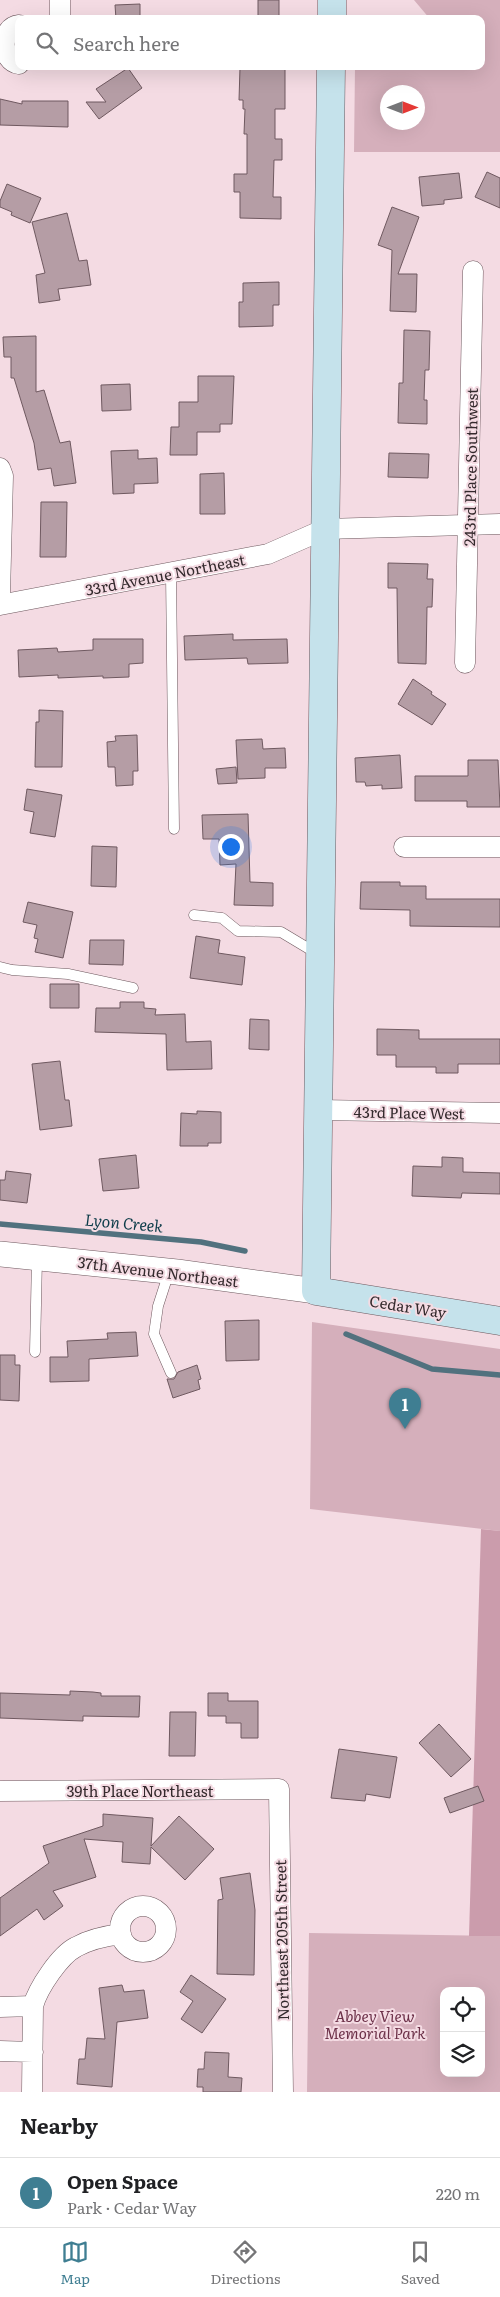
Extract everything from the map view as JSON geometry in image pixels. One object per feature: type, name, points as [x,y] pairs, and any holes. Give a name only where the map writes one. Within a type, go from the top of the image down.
[{"type":"main road","points":[[332,0],[332,15]]},
{"type":"main road","points":[[316,1291],[332,70]]},
{"type":"main road","name":"Cedar Way","points":[[316,1291],[500,1321]]},
{"type":"street","points":[[60,0],[60,15]]},
{"type":"street","points":[[15,26],[10,27],[5,32],[1,44],[5,56],[15,63]]},
{"type":"street","name":"243rd Place Southwest","points":[[465,663],[473,271]]},
{"type":"street","points":[[0,468],[3,476],[0,595]]},
{"type":"street","points":[[325,529],[500,524]]},
{"type":"street","name":"33rd Avenue Northeast","points":[[0,605],[171,574],[268,554],[325,529]]},
{"type":"street","points":[[404,847],[500,847]]},
{"type":"street","name":"43rd Place West","points":[[319,1110],[500,1113]]},
{"type":"street","name":"37th Avenue Northeast","points":[[0,1254],[170,1271],[316,1291]]},
{"type":"street","name":"39th Place Northeast","points":[[0,1792],[279,1789]]},
{"type":"street","name":"Northeast 205th Street","points":[[279,1789],[283,2092]]},
{"type":"street","points":[[32,2092],[34,2006],[36,1998],[51,1972],[74,1948],[103,1936],[121,1934]]},
{"type":"street","points":[[0,2007],[34,2006]]},
{"type":"street","points":[[0,2051],[33,2052]]},
{"type":"lane","points":[[171,574],[174,829]]},
{"type":"lane","points":[[194,915],[222,918],[238,931],[281,932],[320,955]]},
{"type":"lane","points":[[0,967],[12,970],[68,974],[133,988]]},
{"type":"lane","points":[[35,1352],[37,1258]]},
{"type":"lane","points":[[170,1271],[158,1306],[154,1334],[171,1373]]},
{"type":"green space","points":[[414,0],[500,0],[500,152],[354,152],[355,70],[485,70],[485,15],[427,15]]},
{"type":"green space","points":[[312,1322],[500,1349],[500,1531],[310,1509]]},
{"type":"green space","name":"Abbey View Memorial Park","points":[[309,1933],[500,1936],[500,2092],[307,2092]]},
{"type":"shaded area","points":[[481,1529],[500,1531],[500,1936],[469,1936]]},
{"type":"building","points":[[258,0],[279,0],[279,15],[258,15]]},
{"type":"building","points":[[140,4],[140,15],[116,15],[115,5]]},
{"type":"building","points":[[125,70],[129,70],[142,88],[99,119],[86,102],[106,102],[96,89]]},
{"type":"building","points":[[240,70],[285,70],[285,109],[275,109],[275,139],[282,139],[282,160],[274,160],[273,197],[281,197],[281,219],[240,218],[240,192],[234,192],[234,174],[247,174],[247,134],[244,134],[245,109],[243,109],[243,100],[239,100]]},
{"type":"building","points":[[0,99],[22,104],[22,101],[68,101],[68,127],[0,125]]},
{"type":"building","points":[[487,172],[500,178],[500,208],[475,197]]},
{"type":"building","points":[[459,173],[462,198],[444,200],[444,204],[422,206],[419,177]]},
{"type":"building","points":[[7,184],[41,198],[30,223],[11,215],[12,212],[0,207],[0,201]]},
{"type":"building","points":[[392,207],[419,217],[398,274],[417,274],[416,312],[390,311],[392,250],[378,245]]},
{"type":"building","points":[[67,213],[79,261],[87,260],[91,285],[58,289],[60,300],[39,303],[36,275],[45,273],[32,222]]},
{"type":"building","points":[[279,282],[279,305],[273,305],[273,326],[239,327],[239,302],[243,302],[243,283]]},
{"type":"building","points":[[404,330],[430,331],[429,370],[425,370],[424,400],[427,400],[427,424],[398,423],[399,383],[403,383]]},
{"type":"building","points":[[36,336],[36,392],[44,390],[60,443],[70,441],[76,483],[54,486],[51,468],[38,470],[34,443],[14,378],[11,378],[11,357],[4,357],[3,337]]},
{"type":"building","points":[[198,376],[234,376],[232,424],[220,424],[220,432],[197,432],[197,455],[170,455],[171,427],[179,427],[179,402],[198,402]]},
{"type":"building","points":[[130,384],[131,410],[102,411],[101,385]]},
{"type":"building","points":[[138,450],[138,459],[157,458],[158,483],[134,484],[134,493],[113,494],[111,451]]},
{"type":"building","points":[[389,453],[429,454],[428,478],[388,477]]},
{"type":"building","points":[[224,473],[225,514],[200,514],[200,474]]},
{"type":"building","points":[[41,502],[67,502],[66,557],[40,557]]},
{"type":"building","points":[[388,563],[428,564],[427,579],[433,579],[432,607],[427,607],[426,664],[398,663],[397,588],[388,588]]},
{"type":"building","points":[[233,634],[233,640],[287,639],[288,663],[248,664],[247,658],[185,660],[184,636]]},
{"type":"building","points":[[93,639],[143,639],[143,663],[129,664],[129,677],[58,678],[58,675],[19,677],[18,650],[57,648],[58,652],[93,650]]},
{"type":"building","points":[[413,679],[446,704],[432,725],[398,704]]},
{"type":"building","points":[[39,710],[63,711],[62,767],[35,767],[36,722],[39,722]]},
{"type":"building","points":[[137,735],[138,771],[133,771],[133,785],[116,786],[115,767],[108,767],[107,742],[116,741],[115,736]]},
{"type":"building","points":[[262,739],[263,749],[285,748],[286,768],[265,768],[265,778],[238,779],[236,740]]},
{"type":"building","points":[[400,755],[402,788],[382,789],[382,785],[366,786],[365,782],[356,782],[355,758]]},
{"type":"building","points":[[468,760],[498,760],[500,807],[467,807],[467,801],[415,801],[415,776],[468,776]]},
{"type":"building","points":[[236,767],[237,783],[218,784],[216,769]]},
{"type":"building","points":[[27,789],[62,795],[55,837],[30,833],[34,812],[24,810]]},
{"type":"building","points":[[248,814],[250,882],[273,883],[273,906],[234,905],[236,864],[220,865],[219,839],[203,839],[202,815]]},
{"type":"building","points":[[92,846],[117,847],[116,887],[91,886]]},
{"type":"building","points":[[361,882],[400,882],[400,886],[426,886],[426,899],[500,899],[500,927],[410,926],[410,910],[360,909]]},
{"type":"building","points":[[28,902],[73,912],[63,958],[35,952],[38,939],[34,938],[37,925],[23,922]]},
{"type":"building","points":[[196,936],[220,940],[218,953],[245,957],[242,985],[190,978]]},
{"type":"building","points":[[90,940],[124,940],[123,965],[89,964]]},
{"type":"building","points":[[50,984],[79,984],[79,1008],[50,1008]]},
{"type":"building","points":[[120,1002],[144,1002],[144,1008],[156,1009],[155,1015],[185,1014],[186,1042],[211,1041],[212,1069],[167,1070],[166,1034],[95,1032],[96,1008],[120,1008]]},
{"type":"building","points":[[250,1019],[269,1020],[269,1050],[249,1049]]},
{"type":"building","points":[[377,1029],[419,1030],[419,1039],[500,1039],[500,1064],[458,1064],[458,1073],[436,1073],[436,1067],[396,1067],[396,1055],[377,1055]]},
{"type":"building","points":[[60,1061],[65,1100],[69,1100],[72,1126],[40,1130],[32,1064]]},
{"type":"building","points":[[197,1111],[221,1112],[221,1143],[208,1143],[208,1146],[180,1146],[181,1113],[197,1114]]},
{"type":"building","points":[[136,1155],[139,1188],[103,1191],[99,1159]]},
{"type":"building","points":[[442,1157],[463,1158],[463,1172],[500,1173],[500,1194],[462,1193],[461,1198],[412,1196],[413,1166],[442,1167]]},
{"type":"building","points":[[6,1171],[31,1174],[27,1203],[0,1200],[0,1180],[5,1180]]},
{"type":"building","points":[[259,1320],[259,1360],[226,1361],[225,1321]]},
{"type":"building","points":[[136,1332],[138,1356],[89,1359],[89,1381],[50,1382],[50,1357],[68,1357],[67,1341],[108,1339],[107,1333]]},
{"type":"building","points":[[0,1355],[15,1355],[15,1365],[20,1365],[19,1401],[0,1400]]},
{"type":"building","points":[[197,1365],[201,1379],[198,1380],[200,1389],[173,1398],[167,1379],[174,1379],[178,1372]]},
{"type":"building","points":[[70,1691],[101,1693],[101,1696],[140,1696],[139,1717],[83,1716],[83,1721],[0,1718],[0,1693],[70,1695]]},
{"type":"building","points":[[208,1693],[228,1693],[228,1701],[258,1701],[258,1738],[241,1738],[241,1723],[226,1723],[226,1716],[208,1716]]},
{"type":"building","points":[[170,1712],[196,1712],[195,1756],[169,1756]]},
{"type":"building","points":[[439,1724],[471,1759],[451,1777],[419,1743]]},
{"type":"building","points":[[339,1749],[397,1757],[390,1798],[366,1794],[365,1801],[331,1798]]},
{"type":"building","points":[[478,1786],[484,1801],[450,1813],[444,1798]]},
{"type":"building","points":[[103,1814],[153,1818],[151,1846],[179,1816],[214,1849],[185,1880],[151,1847],[150,1864],[122,1862],[123,1842],[84,1839],[96,1877],[53,1891],[63,1906],[44,1920],[37,1909],[0,1936],[0,1898],[49,1863],[43,1846],[103,1826]]},
{"type":"building","points":[[250,1873],[255,1910],[254,1975],[217,1974],[218,1900],[223,1899],[220,1878]]},
{"type":"building","points":[[191,1975],[226,1999],[202,2033],[181,2019],[193,2001],[180,1992]]},
{"type":"building","points":[[122,1985],[124,1992],[144,1990],[148,2018],[117,2022],[112,2087],[77,2084],[79,2059],[85,2059],[87,2038],[105,2039],[99,1988]]},
{"type":"building","points":[[205,2052],[229,2053],[228,2077],[242,2078],[241,2092],[203,2092],[203,2087],[197,2087],[198,2069],[204,2069]]},
{"type":"waterway","name":"Lyon Creek","points":[[0,1224],[201,1242],[245,1251]]},
{"type":"waterway","name":"Lyon Creek","points":[[346,1334],[432,1369],[500,1375]]},
{"type":"place","name":"Open Space","points":[[405,1429]]}]
